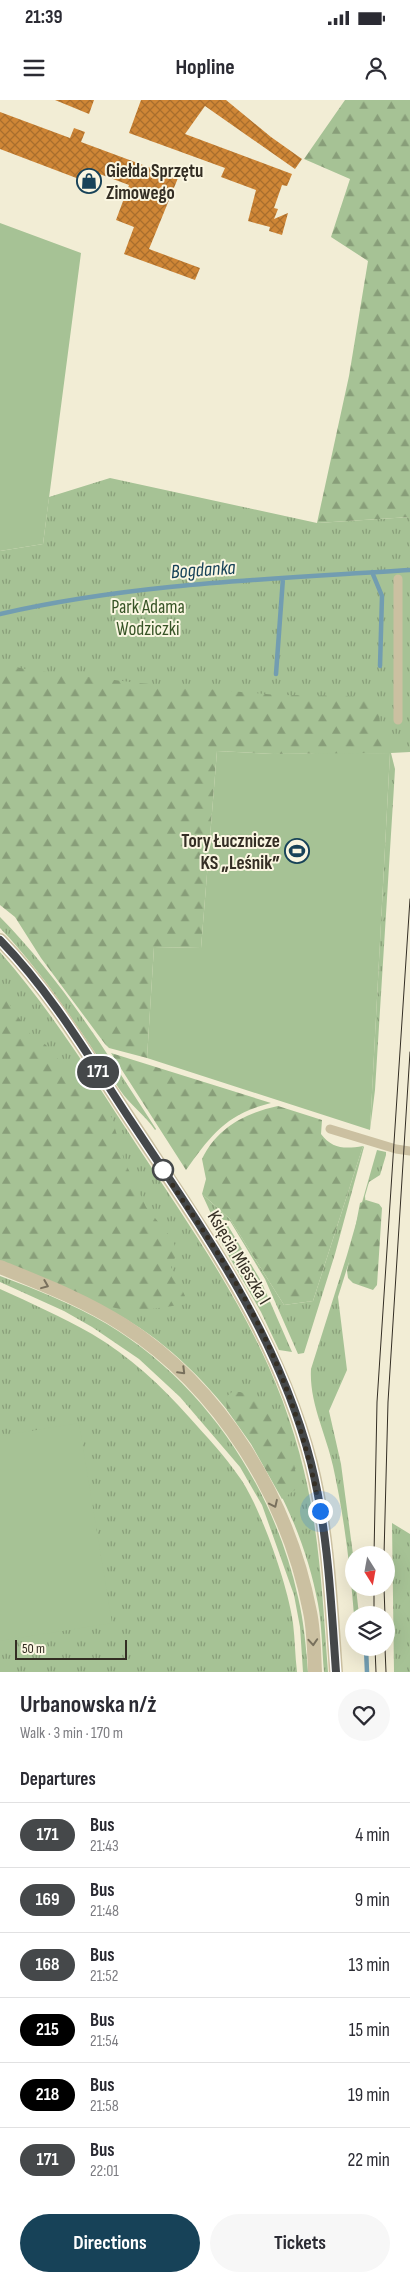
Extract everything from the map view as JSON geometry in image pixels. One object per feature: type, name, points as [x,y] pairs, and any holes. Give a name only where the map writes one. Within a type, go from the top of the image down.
[{"type":"street","name":"Księcia Mieszka I","points":[[0,940],[53,1003],[148,1146],[240,1291],[272,1354],[303,1438],[318,1497],[327,1549],[336,1672]]},
{"type":"street","points":[[0,1267],[56,1289],[102,1312],[160,1352],[198,1388],[232,1430],[268,1490],[289,1538],[310,1613],[315,1672]]},
{"type":"lane","points":[[398,579],[398,720]]},
{"type":"lane","points":[[330,1129],[389,1147],[410,1151]]},
{"type":"green space","points":[[345,100],[410,100],[410,517],[317,523],[349,376],[368,261],[331,237],[350,179],[304,159]]},
{"type":"green space","points":[[0,223],[81,253],[43,544],[0,551]]},
{"type":"green space","name":"Park Adama Wodziczki","points":[[110,478],[317,523],[410,517],[410,752],[391,753],[395,769],[375,1090],[370,1130],[390,753],[328,755],[0,728],[0,551],[43,544],[49,497]]},
{"type":"green space","points":[[0,664],[31,670],[139,683],[277,695],[360,696],[378,701],[380,724],[390,753],[273,754],[217,751],[201,948],[154,947],[147,1058],[109,1048],[105,1044],[41,958],[15,917],[0,905]]},
{"type":"green space","name":"Tory Łucznicze KS „Leśnik”","points":[[217,751],[273,754],[390,753],[370,1130],[147,1058],[154,947],[201,948]]},
{"type":"green space","points":[[0,917],[23,941],[64,992],[120,1074],[155,1130],[124,1095],[49,986],[0,928]]},
{"type":"green space","points":[[0,952],[55,1021],[188,1222],[235,1300],[275,1381],[291,1425],[304,1471],[314,1521],[328,1672],[324,1672],[318,1604],[309,1564],[295,1525],[277,1486],[255,1449],[230,1414],[202,1381],[172,1352],[140,1328],[89,1299],[0,1261]]},
{"type":"green space","points":[[0,999],[7,1001],[31,1035],[46,1045],[74,1078],[100,1101],[112,1118],[124,1160],[146,1207],[173,1240],[177,1253],[171,1267],[185,1296],[179,1305],[132,1312],[99,1304],[0,1261]]},
{"type":"green space","points":[[111,1053],[271,1103],[242,1113],[231,1120],[212,1136],[186,1170]]},
{"type":"green space","points":[[278,1106],[322,1120],[321,1134],[334,1145],[350,1148],[363,1146],[313,1301],[284,1305],[230,1219],[202,1194],[206,1179],[202,1159],[208,1148],[224,1130],[243,1118]]},
{"type":"green space","points":[[363,1146],[335,1254],[304,1353],[298,1354],[265,1279],[230,1221],[213,1218],[202,1194],[230,1219],[284,1305],[313,1301]]},
{"type":"green space","points":[[377,1150],[386,1152],[380,1175],[369,1182],[365,1196],[366,1208],[338,1297],[347,1370],[329,1411],[341,1464],[352,1546],[346,1546],[333,1466],[315,1406],[311,1381],[311,1369],[347,1255]]},
{"type":"green space","points":[[366,1200],[379,1204],[382,1208],[377,1285],[373,1290],[353,1283],[348,1278],[347,1271],[360,1203]]},
{"type":"green space","points":[[215,1223],[227,1224],[261,1281],[292,1352],[279,1350],[261,1312],[211,1225]]},
{"type":"green space","points":[[0,1276],[68,1304],[107,1324],[142,1348],[174,1376],[204,1407],[230,1441],[253,1478],[272,1516],[287,1556],[298,1597],[308,1672],[303,1672],[300,1627],[294,1595],[262,1505],[240,1467],[180,1397],[139,1359],[92,1327],[64,1311],[0,1282]]},
{"type":"green space","points":[[0,1289],[81,1328],[119,1352],[144,1372],[178,1405],[228,1462],[248,1491],[265,1527],[280,1569],[293,1623],[297,1672],[0,1672]]},
{"type":"green space","points":[[232,1392],[253,1396],[271,1407],[277,1414],[286,1432],[295,1469],[296,1482],[295,1490],[282,1499],[251,1444],[227,1410],[226,1397]]},
{"type":"green space","points":[[79,1423],[112,1623],[0,1641],[0,1436]]},
{"type":"green space","points":[[392,1523],[410,1534],[410,1672],[394,1672],[395,1606],[393,1606],[393,1596],[395,1596],[395,1546],[392,1546]]},
{"type":"green space","points":[[352,1596],[357,1596],[358,1606],[353,1606]]},
{"type":"building","points":[[55,100],[94,100],[89,114]]},
{"type":"building","points":[[141,100],[226,100],[271,137],[302,159],[295,169],[205,106],[185,134],[292,174],[287,186],[282,185],[274,208],[278,209],[274,219],[288,213],[282,235],[269,231],[270,227],[248,221],[256,190],[221,177],[225,168],[129,133]]},
{"type":"building","points":[[0,112],[70,138],[74,128],[85,132],[81,142],[178,178],[149,249],[200,268],[195,280],[124,254],[134,227],[116,220],[129,185],[97,173],[92,187],[82,183],[79,179],[0,149]]},
{"type":"waterway","name":"Bogdanka","points":[[0,614],[102,595],[153,589],[410,570]]},
{"type":"waterway","points":[[372,572],[382,596],[380,666]]},
{"type":"waterway","points":[[276,674],[283,578]]},
{"type":"waterway","points":[[366,1656],[367,1672]]},
{"type":"tram line","points":[[374,1546],[377,1402],[410,899]]},
{"type":"tram line","points":[[384,1546],[388,1402],[410,1052]]},
{"type":"tram line","points":[[374,1596],[374,1606]]},
{"type":"tram line","points":[[384,1596],[385,1606]]},
{"type":"tram line","points":[[375,1656],[376,1672]]},
{"type":"tram line","points":[[385,1656],[386,1672]]},
{"type":"bus line","name":"171","points":[[0,940],[53,1003],[204,1232],[254,1316],[272,1354],[289,1394],[311,1464],[318,1497],[327,1549],[336,1672]]},
{"type":"place","name":"Giełda Sprzętu Zimowego","points":[[89,181]]},
{"type":"place","name":"Tory Łucznicze KS „Leśnik”","points":[[297,851]]},
{"type":"route","points":[[163,1170],[240,1291],[272,1354],[289,1394],[311,1464],[320,1511]]}]
